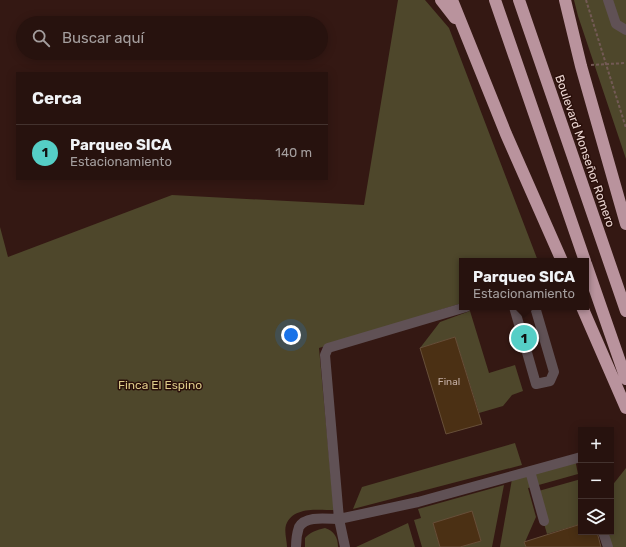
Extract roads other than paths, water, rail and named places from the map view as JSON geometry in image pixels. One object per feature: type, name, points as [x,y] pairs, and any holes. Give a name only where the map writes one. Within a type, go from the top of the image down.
[{"type":"highway","points":[[441,0],[462,27]]},
{"type":"highway","points":[[452,0],[506,134],[561,258]]},
{"type":"highway","points":[[495,0],[584,258]]},
{"type":"highway","name":"Boulevard Monseñor Romero","points":[[519,0],[626,310]]},
{"type":"highway","points":[[565,0],[581,66],[626,224]]},
{"type":"highway","points":[[589,273],[626,379]]},
{"type":"highway","points":[[583,310],[626,408]]},
{"type":"street","points":[[608,0],[616,24],[626,30]]},
{"type":"street","points":[[345,547],[339,519],[325,356],[328,348],[459,309]]},
{"type":"street","points":[[515,310],[536,384],[550,381],[554,372],[536,310]]},
{"type":"street","points":[[296,547],[299,527],[306,521],[313,519],[339,519],[418,502],[578,459]]},
{"type":"street","points":[[530,471],[544,521]]},
{"type":"street","points":[[604,535],[608,547]]},
{"type":"place","name":"Parqueo SICA","points":[[524,338]]},
{"type":"park label","name":"Finca El Espino","points":[[160,385]]}]
